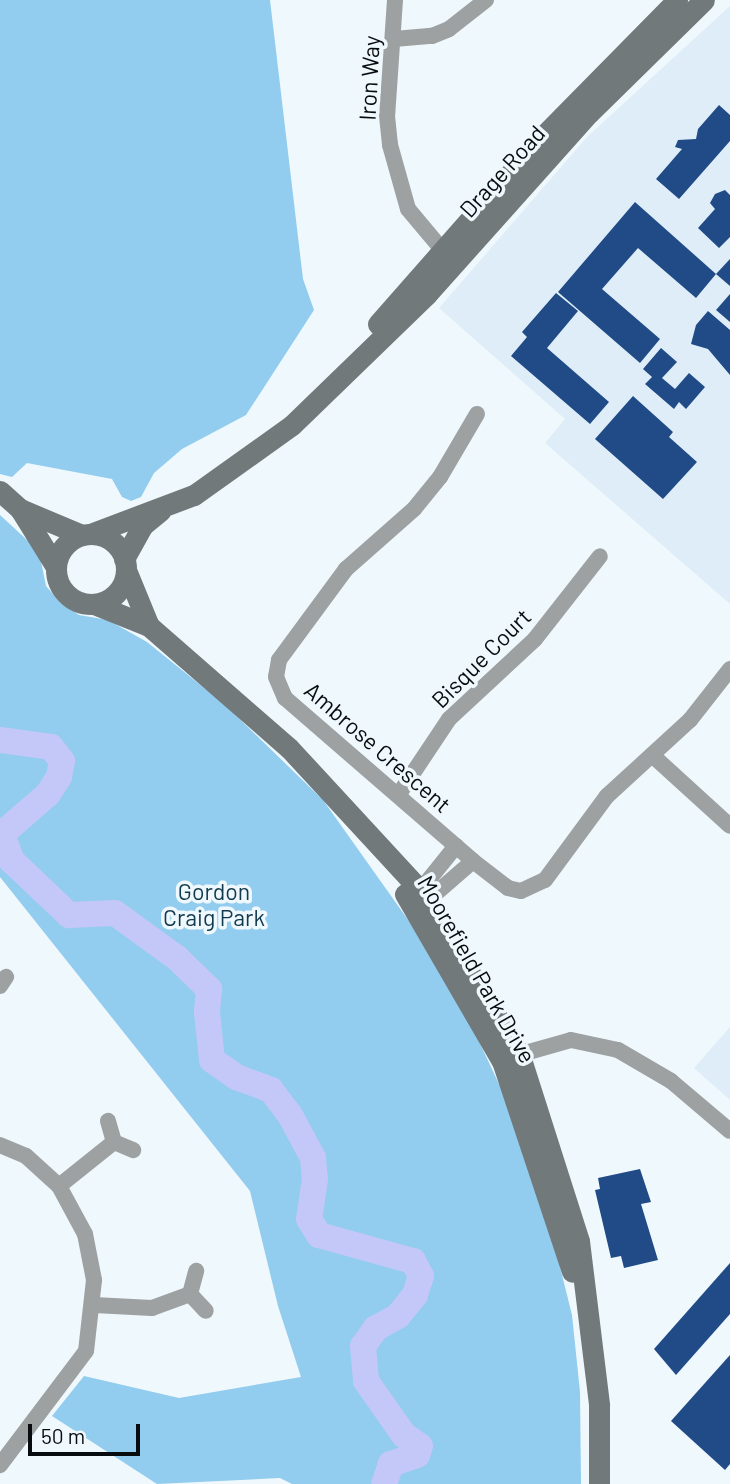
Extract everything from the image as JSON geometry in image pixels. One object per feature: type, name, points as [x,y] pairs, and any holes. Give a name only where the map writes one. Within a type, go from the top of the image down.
[{"type":"main road","name":"Drage Road","points":[[448,257],[588,89],[677,0]]},
{"type":"main road","name":"Drage Road","points":[[86,534],[135,514],[162,509],[194,495],[261,451],[339,376],[356,349],[704,0]]},
{"type":"main road","points":[[588,89],[589,113]]},
{"type":"main road","points":[[0,491],[20,509],[56,567],[66,594],[149,626]]},
{"type":"main road","points":[[20,509],[86,534],[107,538],[125,565],[149,626]]},
{"type":"main road","name":"Drage Road","points":[[125,565],[143,525],[162,509]]},
{"type":"main road","points":[[56,567],[64,547],[86,534]]},
{"type":"main road","points":[[94,604],[116,593],[125,565]]},
{"type":"main road","name":"Moorefield Park Drive","points":[[149,626],[289,748],[366,829],[419,898],[510,1057],[534,1147],[594,1340],[598,1484]]},
{"type":"street","name":"Iron Way","points":[[395,0],[387,116],[390,145],[408,209],[448,257]]},
{"type":"street","points":[[394,39],[432,36],[449,29],[486,0]]},
{"type":"street","name":"Ambrose Crescent","points":[[477,414],[440,477],[414,509],[346,569],[276,670],[285,698],[399,794],[473,861],[513,890],[540,885],[607,796],[690,720],[730,670]]},
{"type":"street","name":"Bisque Court","points":[[399,794],[456,712],[535,639],[600,556]]},
{"type":"street","points":[[652,755],[730,826]]},
{"type":"street","name":"Ambrose Crescent","points":[[419,898],[456,846]]},
{"type":"street","points":[[419,898],[473,861]]},
{"type":"street","points":[[510,1057],[571,1040],[618,1050],[671,1081],[730,1131]]},
{"type":"street","points":[[108,1121],[114,1142]]},
{"type":"street","points":[[114,1142],[133,1150]]},
{"type":"street","points":[[59,1186],[114,1142]]},
{"type":"street","points":[[0,1144],[26,1156],[59,1186],[76,1213],[92,1252],[94,1305],[86,1351],[0,1465]]},
{"type":"street","points":[[190,1294],[196,1271]]},
{"type":"street","points":[[94,1305],[152,1308],[190,1294]]},
{"type":"street","points":[[190,1294],[206,1311]]},
{"type":"shaded area","points":[[730,6],[730,604],[545,443],[565,419],[439,308],[587,137]]},
{"type":"shaded area","points":[[730,1027],[730,1100],[694,1068]]},
{"type":"green space","points":[[0,0],[270,0],[303,279],[314,310],[246,415],[182,449],[154,473],[141,497],[131,501],[122,497],[112,479],[27,463],[12,477],[0,474]]},
{"type":"green space","name":"Gordon Craig Park","points":[[0,515],[39,551],[46,586],[60,602],[79,615],[108,620],[147,642],[224,704],[323,800],[450,979],[532,1155],[572,1315],[580,1392],[581,1484],[292,1484],[280,1478],[157,1484],[52,1416],[84,1376],[179,1398],[301,1377],[278,1306],[250,1191],[0,877]]},
{"type":"building","points":[[719,105],[730,115],[730,141],[679,199],[656,179],[682,149],[675,147],[678,140],[696,139],[698,129]]},
{"type":"building","points":[[725,190],[730,195],[730,237],[719,248],[698,228],[715,209],[710,203],[715,194]]},
{"type":"building","points":[[635,202],[716,274],[696,298],[638,248],[602,289],[660,339],[640,363],[558,292]]},
{"type":"building","points":[[730,259],[730,286],[716,274]]},
{"type":"building","points":[[556,293],[578,311],[547,348],[609,402],[590,424],[511,356],[527,337],[522,332]]},
{"type":"building","points":[[730,294],[730,322],[716,310]]},
{"type":"building","points":[[708,311],[730,330],[730,375],[708,349],[691,344],[696,325]]},
{"type":"building","points":[[661,348],[677,362],[662,378],[675,389],[689,373],[705,387],[686,409],[679,402],[674,409],[645,384],[652,377],[643,369]]},
{"type":"building","points":[[633,396],[673,432],[669,437],[697,462],[663,499],[595,439]]},
{"type":"building","points":[[640,1169],[651,1202],[641,1204],[658,1260],[624,1268],[621,1256],[611,1258],[595,1190],[600,1189],[598,1178]]},
{"type":"building","points":[[730,1263],[730,1314],[676,1375],[654,1349]]},
{"type":"building","points":[[730,1355],[730,1464],[725,1470],[671,1421]]},
{"type":"waterway","points":[[0,740],[51,747],[62,761],[59,777],[48,794],[2,834],[12,861],[69,915],[115,913],[177,958],[209,989],[207,1012],[212,1060],[236,1077],[271,1090],[290,1115],[313,1158],[315,1179],[309,1219],[319,1235],[413,1261],[421,1276],[415,1295],[398,1316],[376,1328],[363,1346],[366,1381],[404,1435],[420,1446],[417,1455],[391,1464],[384,1484]]}]
